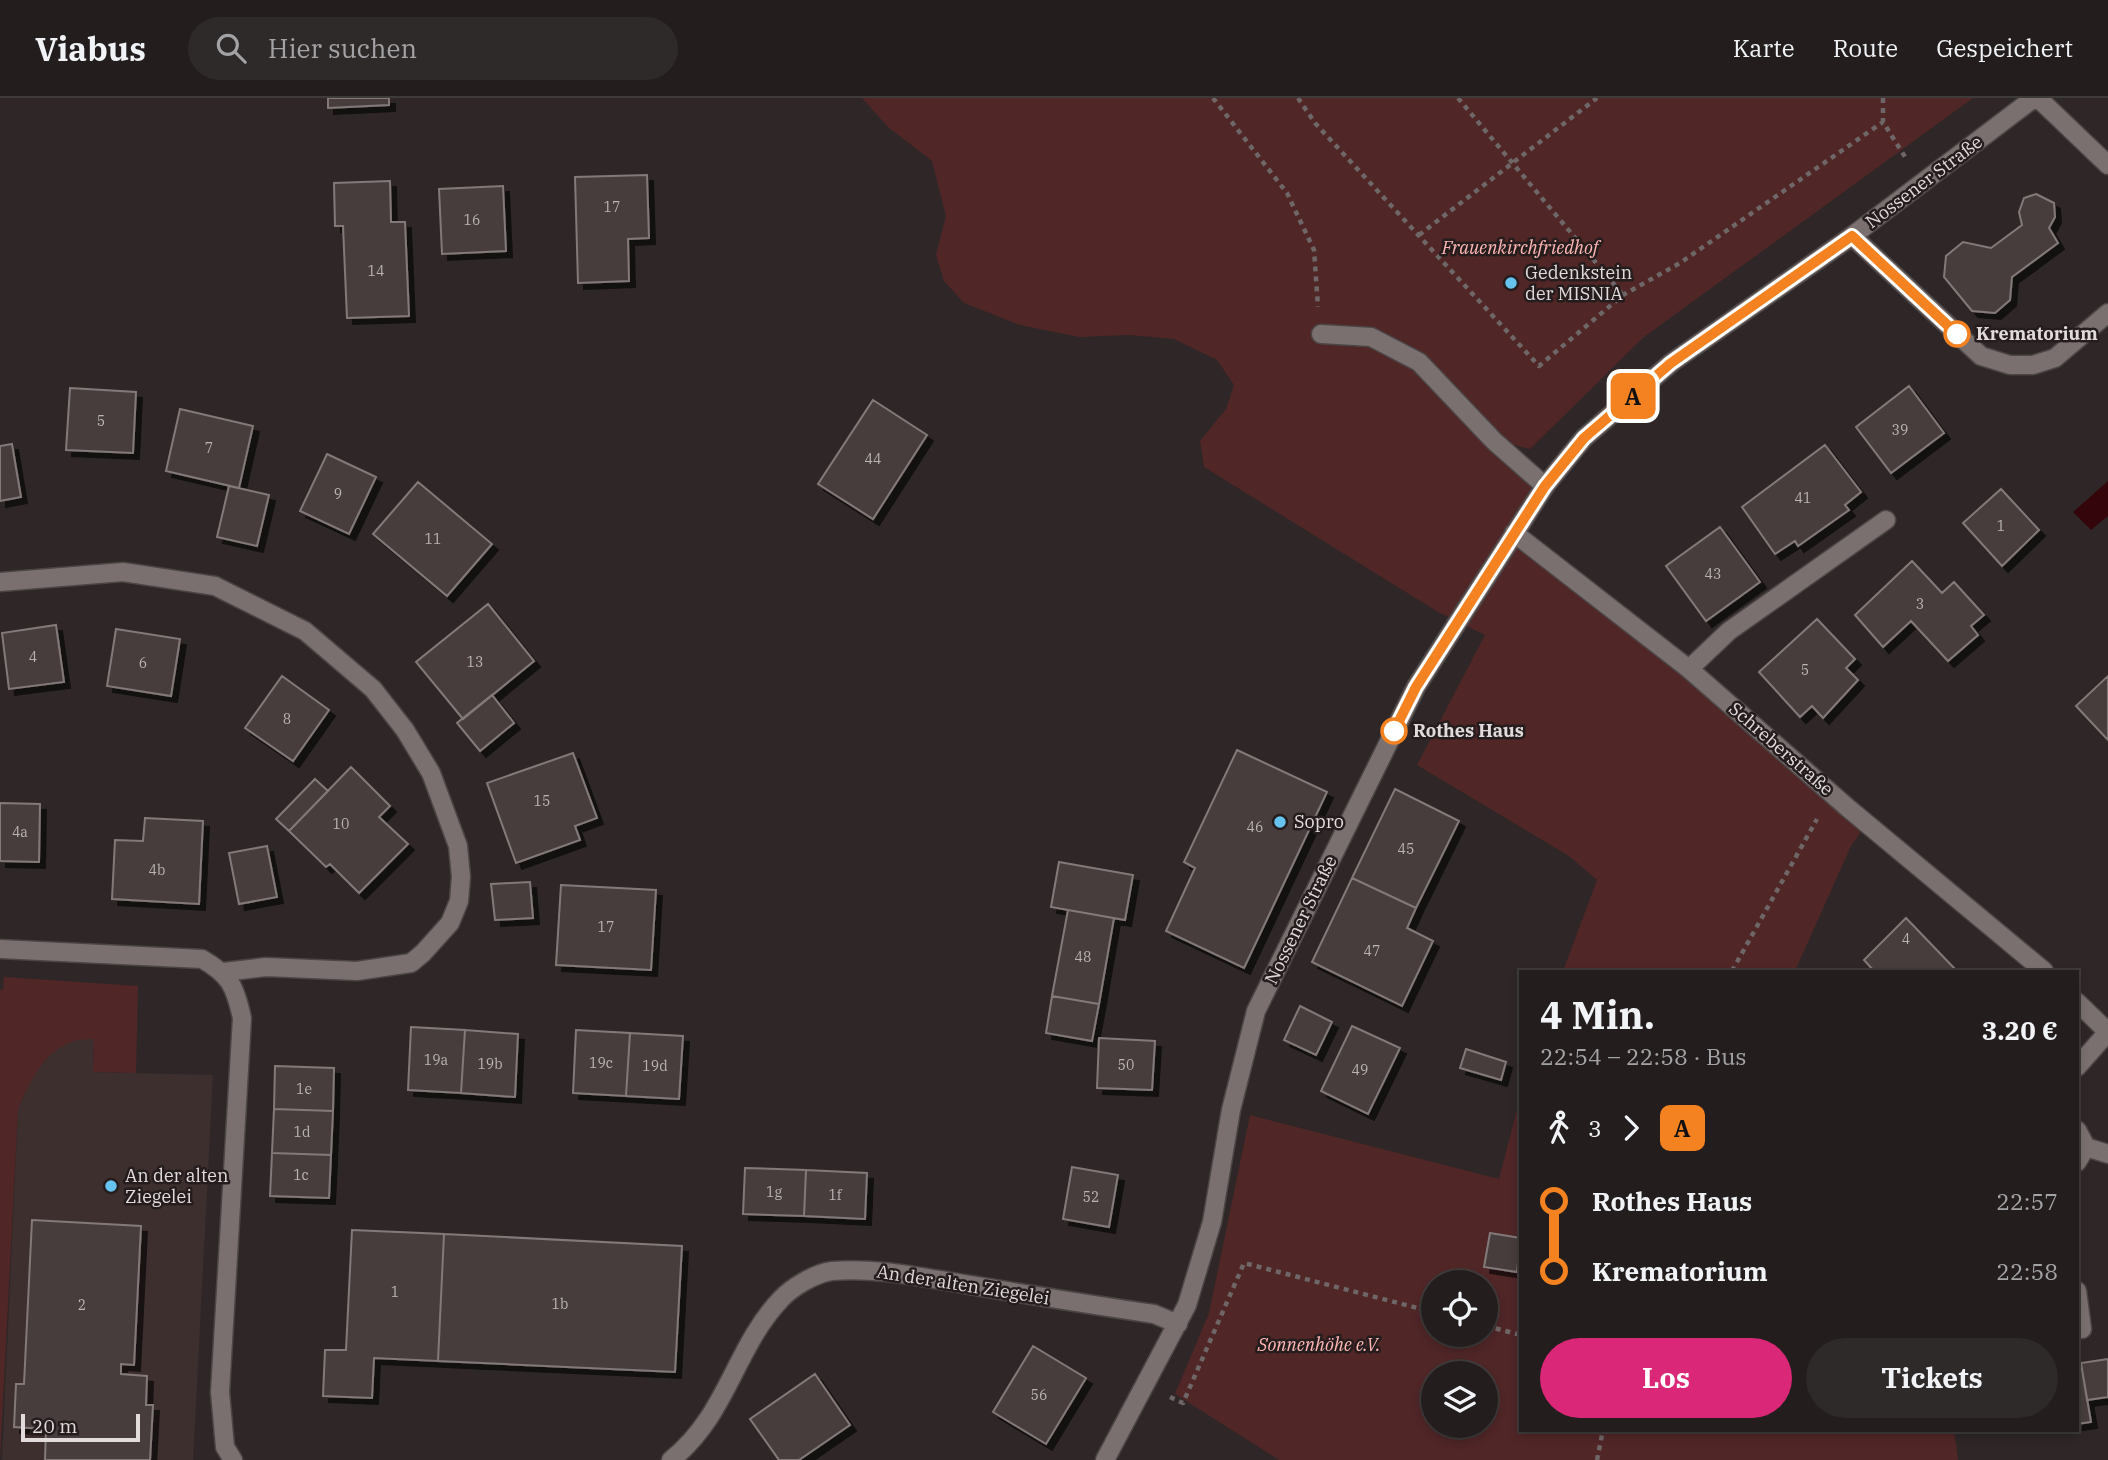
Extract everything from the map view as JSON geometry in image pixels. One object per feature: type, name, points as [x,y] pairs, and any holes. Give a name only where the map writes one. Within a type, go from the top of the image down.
[{"type":"street","points":[[2036,98],[2108,165]]},
{"type":"street","name":"Nossener Straße","points":[[1105,1460],[1187,1305],[1212,1222],[1231,1110],[1256,1011],[1416,687],[1545,486],[1584,438],[1671,363],[1852,236],[2036,98]]},
{"type":"street","points":[[1852,236],[1981,356],[2010,365],[2032,365],[2055,358],[2108,313]]},
{"type":"street","points":[[1321,334],[1371,337],[1419,362],[1494,441],[1545,486]]},
{"type":"street","points":[[1689,668],[1729,631],[1886,520]]},
{"type":"street","name":"Schreberstraße","points":[[1514,533],[1689,668],[1832,794],[2043,970]]},
{"type":"street","points":[[0,582],[123,572],[215,586],[305,631],[373,689],[405,730],[431,773],[458,846],[461,877],[459,901],[450,923],[423,953],[411,963],[357,971],[266,967],[224,972]]},
{"type":"street","points":[[0,949],[202,959],[224,972],[237,994],[242,1018],[220,1392],[225,1447],[233,1460]]},
{"type":"street","points":[[2079,1004],[2108,1032],[2079,1065]]},
{"type":"street","points":[[2080,1146],[2108,1154]]},
{"type":"street","name":"An der alten Ziegelei","points":[[671,1460],[685,1449],[710,1419],[750,1340],[783,1297],[829,1271],[882,1271],[1154,1314],[1178,1324]]},
{"type":"street","points":[[2079,1306],[2082,1329]]},
{"type":"path","points":[[1213,98],[1287,193],[1314,250],[1321,334]]},
{"type":"path","points":[[1298,98],[1315,123],[1539,366],[1623,295],[1680,263],[1883,122]]},
{"type":"path","points":[[1458,98],[1623,295]]},
{"type":"path","points":[[1419,235],[1597,98]]},
{"type":"path","points":[[1883,98],[1883,122],[1923,183]]},
{"type":"path","points":[[1733,970],[1781,878],[1832,794]]},
{"type":"path","points":[[1147,1385],[1183,1404],[1244,1263],[1421,1309]]},
{"type":"path","points":[[1498,1329],[1519,1334]]},
{"type":"path","points":[[1597,1460],[1603,1432]]},
{"type":"shaded area","points":[[2108,481],[2108,516],[2091,530],[2073,512]]},
{"type":"shaded area","name":"An der alten Ziegelei","points":[[77,1039],[94,1039],[93,1072],[213,1075],[193,1460],[2,1460],[18,1109],[32,1077],[54,1050]]},
{"type":"green space","name":"Frauenkirchfriedhof","points":[[862,98],[1973,98],[1644,337],[1530,449],[1496,441],[1545,486],[1515,533],[1867,823],[1851,846],[1795,970],[1563,970],[1597,880],[1569,856],[1417,765],[1485,635],[1438,612],[1204,467],[1200,441],[1226,409],[1234,385],[1217,360],[1174,339],[1129,335],[1079,337],[1020,325],[964,303],[944,281],[936,255],[946,216],[932,161],[888,127]]},
{"type":"green space","points":[[4,977],[138,986],[136,1073],[93,1072],[94,1039],[79,1040],[66,1044],[46,1060],[30,1083],[18,1109],[0,1460],[0,990],[3,989]]},
{"type":"green space","name":"Sonnenhöhe e.V.","points":[[1519,1102],[1519,1432],[1954,1432],[1958,1460],[1279,1460],[1175,1394],[1209,1313],[1250,1115],[1499,1179]]},
{"type":"building","points":[[328,98],[389,98],[389,105],[328,108]]},
{"type":"building","points":[[647,175],[649,238],[628,239],[629,281],[578,283],[575,177]]},
{"type":"building","points":[[390,181],[391,222],[405,222],[409,316],[347,318],[343,226],[335,226],[334,183]]},
{"type":"building","points":[[503,186],[506,251],[442,254],[439,189]]},
{"type":"building","points":[[2036,194],[2054,203],[2055,217],[2049,228],[2058,243],[2012,277],[2010,300],[1995,313],[1972,311],[1944,277],[1946,256],[1963,242],[1991,248],[2022,225],[2019,212],[2024,198]]},
{"type":"building","points":[[1909,386],[1944,433],[1891,473],[1856,427]]},
{"type":"building","points":[[70,388],[136,392],[133,453],[66,450]]},
{"type":"building","points":[[873,400],[927,435],[873,519],[818,484]]},
{"type":"building","points":[[180,409],[253,426],[239,488],[166,471]]},
{"type":"building","points":[[12,444],[21,497],[0,501],[0,446]]},
{"type":"building","points":[[1825,445],[1861,492],[1845,505],[1849,510],[1798,546],[1795,541],[1775,554],[1742,507]]},
{"type":"building","points":[[327,454],[376,477],[349,534],[300,511]]},
{"type":"building","points":[[418,482],[492,544],[447,596],[373,534]]},
{"type":"building","points":[[229,486],[269,495],[257,546],[217,537]]},
{"type":"building","points":[[2001,489],[2039,530],[2002,566],[1963,523]]},
{"type":"building","points":[[1720,527],[1760,582],[1706,621],[1666,566]]},
{"type":"building","points":[[1912,561],[1942,593],[1954,582],[1984,615],[1971,626],[1978,635],[1948,661],[1911,621],[1883,647],[1855,615]]},
{"type":"building","points":[[488,604],[534,661],[463,719],[416,662]]},
{"type":"building","points":[[1817,619],[1855,659],[1846,668],[1858,680],[1823,718],[1812,706],[1800,717],[1759,672]]},
{"type":"building","points":[[56,625],[64,682],[9,689],[2,633]]},
{"type":"building","points":[[116,629],[180,639],[171,696],[107,686]]},
{"type":"building","points":[[282,676],[329,710],[293,761],[245,728]]},
{"type":"building","points":[[2108,676],[2108,740],[2076,706]]},
{"type":"building","points":[[492,695],[514,723],[480,751],[457,723]]},
{"type":"building","points":[[1237,750],[1327,792],[1244,968],[1166,931],[1195,868],[1184,862]]},
{"type":"building","points":[[573,753],[597,818],[575,826],[580,840],[516,863],[487,783]]},
{"type":"building","points":[[351,767],[390,806],[379,817],[408,844],[359,893],[330,864],[326,867],[289,831]]},
{"type":"building","points":[[315,779],[328,791],[289,831],[276,819]]},
{"type":"building","points":[[1395,789],[1459,821],[1416,908],[1352,878]]},
{"type":"building","points":[[0,803],[40,804],[39,862],[0,861]]},
{"type":"building","points":[[145,818],[203,821],[199,904],[112,899],[115,840],[143,841]]},
{"type":"building","points":[[267,846],[277,897],[239,904],[229,853]]},
{"type":"building","points":[[1059,862],[1133,875],[1125,920],[1051,907]]},
{"type":"building","points":[[1352,878],[1416,908],[1407,928],[1433,941],[1402,1006],[1312,962]]},
{"type":"building","points":[[530,882],[533,918],[495,920],[491,884]]},
{"type":"building","points":[[561,885],[656,890],[651,970],[556,965]]},
{"type":"building","points":[[1068,910],[1114,918],[1099,1004],[1052,996]]},
{"type":"building","points":[[1906,918],[1955,969],[1873,970],[1864,960]]},
{"type":"building","points":[[1052,996],[1099,1004],[1092,1041],[1046,1033]]},
{"type":"building","points":[[1300,1006],[1332,1022],[1316,1055],[1284,1040]]},
{"type":"building","points":[[1352,1026],[1400,1048],[1368,1114],[1321,1091]]},
{"type":"building","points":[[411,1027],[465,1030],[461,1093],[408,1090]]},
{"type":"building","points":[[465,1030],[518,1034],[515,1097],[461,1093]]},
{"type":"building","points":[[576,1030],[630,1033],[626,1096],[573,1093]]},
{"type":"building","points":[[630,1033],[683,1036],[679,1099],[626,1096]]},
{"type":"building","points":[[1099,1038],[1155,1041],[1152,1090],[1097,1088]]},
{"type":"building","points":[[1466,1049],[1506,1062],[1501,1080],[1460,1068]]},
{"type":"building","points":[[275,1066],[334,1068],[333,1111],[274,1109]]},
{"type":"building","points":[[274,1109],[333,1111],[331,1155],[272,1153]]},
{"type":"building","points":[[272,1153],[331,1155],[329,1198],[270,1196]]},
{"type":"building","points":[[1072,1167],[1118,1175],[1109,1227],[1063,1219]]},
{"type":"building","points":[[745,1168],[806,1170],[804,1216],[743,1214]]},
{"type":"building","points":[[806,1170],[867,1173],[865,1219],[804,1216]]},
{"type":"building","points":[[32,1220],[141,1226],[134,1365],[121,1364],[121,1374],[147,1376],[146,1405],[153,1405],[150,1460],[45,1460],[46,1429],[14,1427],[16,1384],[24,1384]]},
{"type":"building","points":[[352,1230],[444,1234],[438,1361],[374,1358],[372,1398],[323,1396],[325,1350],[346,1350]]},
{"type":"building","points":[[1490,1233],[1519,1238],[1517,1272],[1484,1267]]},
{"type":"building","points":[[444,1234],[682,1246],[675,1372],[438,1361]]},
{"type":"building","points":[[1033,1346],[1086,1378],[1046,1444],[993,1412]]},
{"type":"building","points":[[2108,1359],[2108,1397],[2087,1400],[2081,1363]]},
{"type":"building","points":[[2079,1364],[2091,1422],[2079,1424]]},
{"type":"building","points":[[815,1374],[850,1425],[799,1460],[779,1460],[750,1419]]},
{"type":"bus line","name":"A","points":[[1394,731],[1416,687],[1545,486],[1584,438],[1671,363],[1852,236],[1957,334]]},
{"type":"place","name":"Gedenkstein der MISNIA","points":[[1511,283]]},
{"type":"place","name":"Krematorium","points":[[1957,334]]},
{"type":"place","name":"Rothes Haus","points":[[1394,731]]},
{"type":"place","name":"Sopro","points":[[1280,822]]},
{"type":"place","name":"An der alten Ziegelei","points":[[111,1186]]}]
